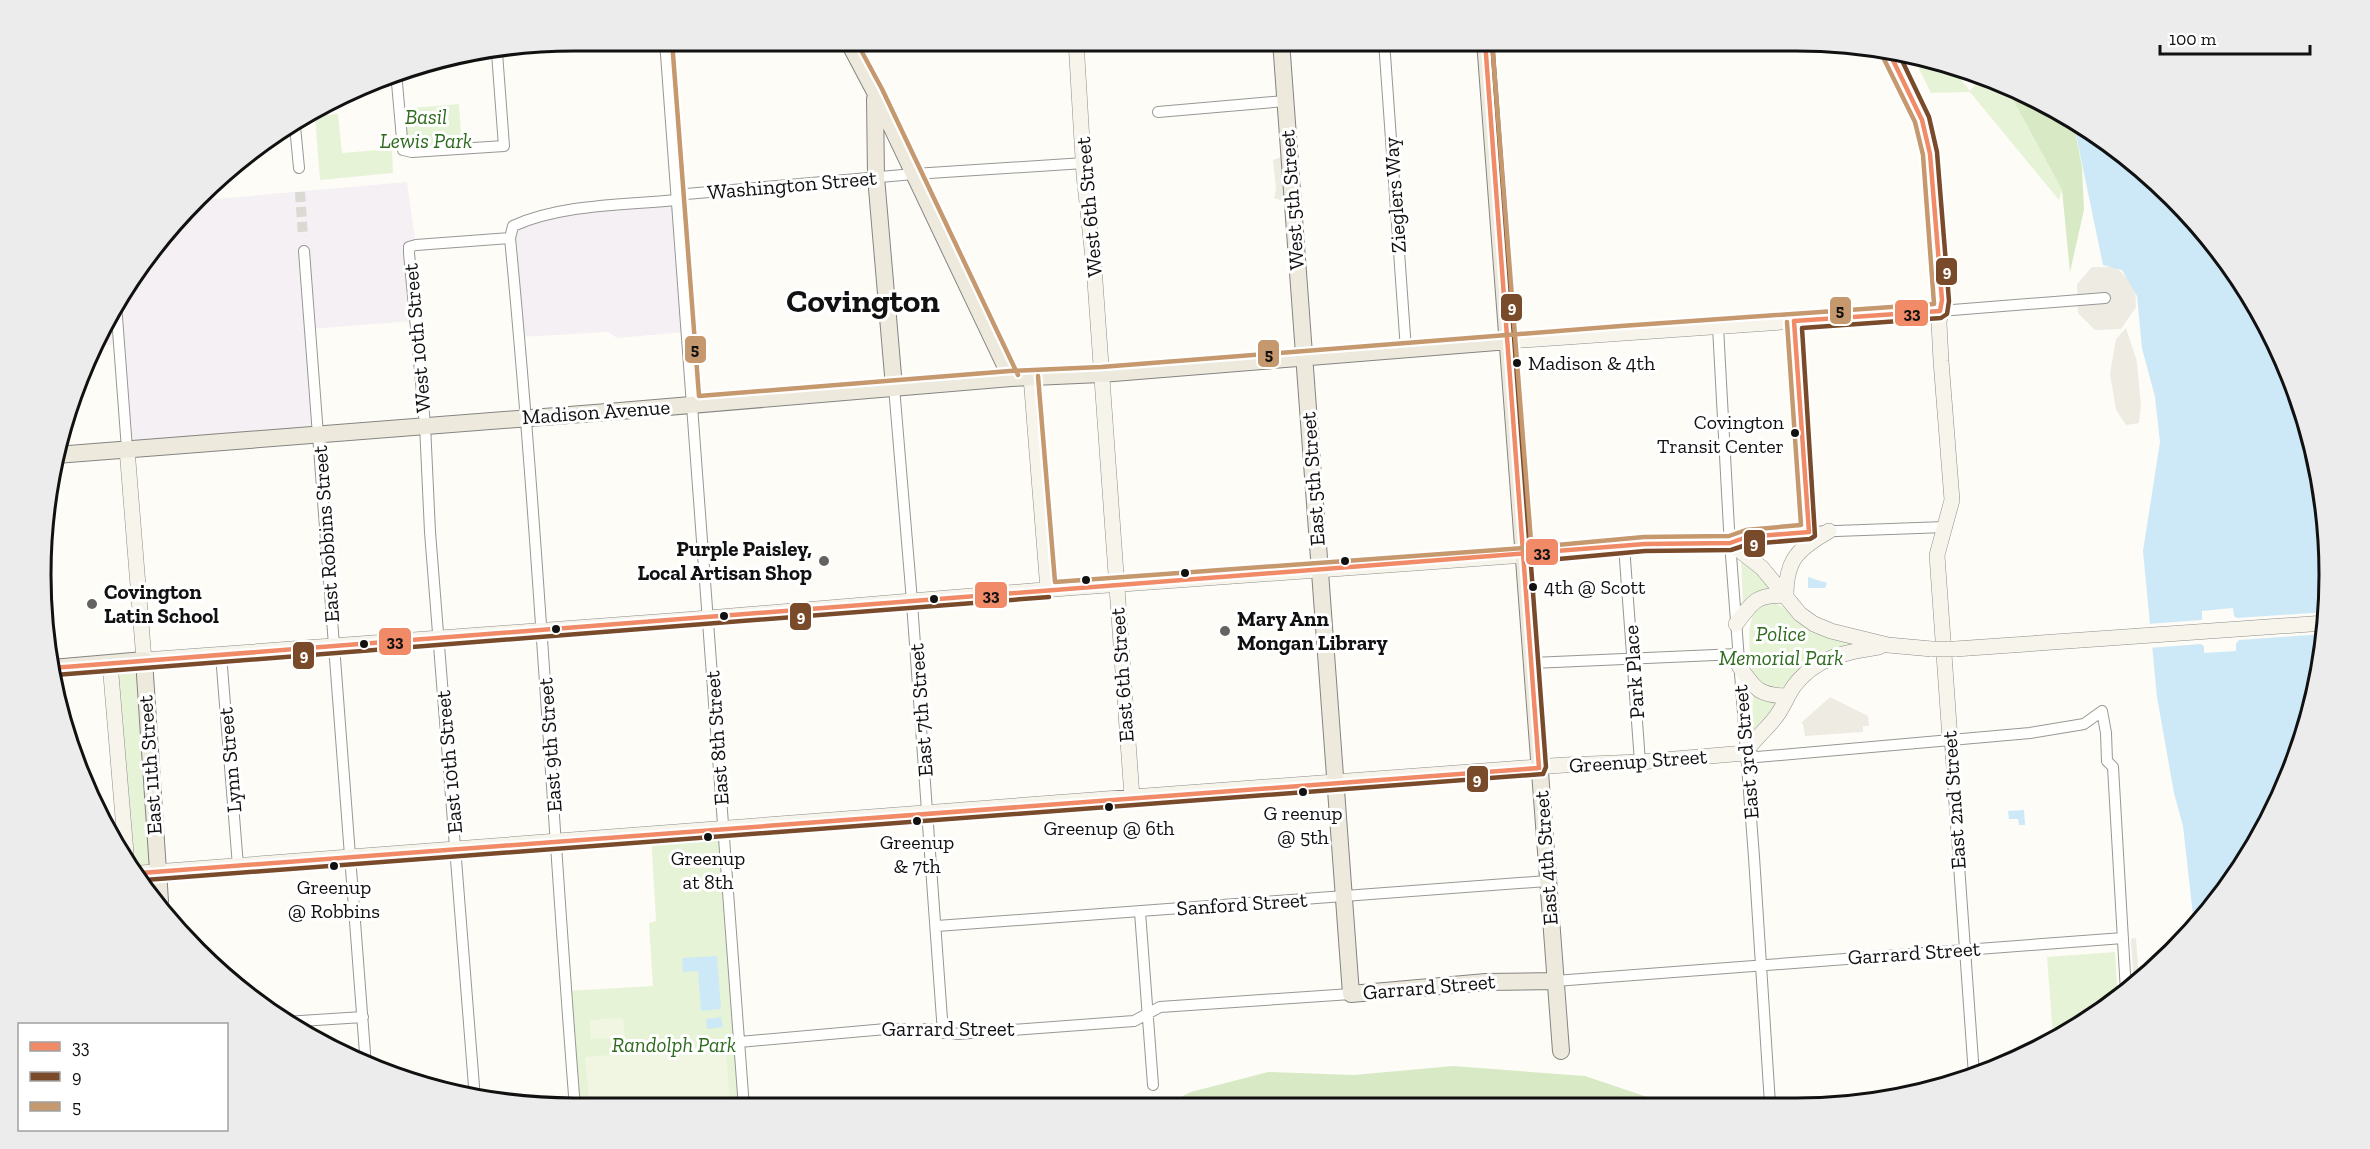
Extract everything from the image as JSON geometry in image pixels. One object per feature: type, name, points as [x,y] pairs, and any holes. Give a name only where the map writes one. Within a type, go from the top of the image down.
[{"type":"main road","points":[[854,51],[1011,378]]},
{"type":"main road","name":"West 6th Street","points":[[1077,51],[1101,374]]},
{"type":"main road","name":"West 5th Street","points":[[1282,51],[1304,359]]},
{"type":"main road","name":"East 4th Street","points":[[1486,51],[1525,555],[1547,881],[1562,1051]]},
{"type":"main road","name":"East 2nd Street","points":[[1893,60],[1919,112],[1930,154],[1942,300],[1940,311],[1941,361],[1952,500],[1936,555],[1950,739]]},
{"type":"main road","points":[[875,92],[876,177],[894,387]]},
{"type":"main road","name":"Madison Avenue","points":[[66,453],[1011,378],[1101,374],[1509,341],[1940,311]]},
{"type":"main road","name":"East 5th Street","points":[[1304,359],[1351,994]]},
{"type":"main road","name":"East 6th Street","points":[[1101,374],[1132,797]]},
{"type":"main road","points":[[1031,377],[1048,590]]},
{"type":"main road","name":"East 11th Street","points":[[127,449],[144,660],[149,873]]},
{"type":"main road","points":[[1786,596],[1786,579],[1792,559],[1808,543],[1829,531]]},
{"type":"main road","points":[[59,667],[1624,546],[1730,543],[1762,568],[1800,614],[1814,624],[1831,631],[1888,645],[1955,649],[2317,624]]},
{"type":"main road","points":[[1736,624],[1752,602],[1768,595],[1786,596]]},
{"type":"main road","points":[[1745,753],[1776,718],[1796,683],[1816,664],[1831,656],[1888,645]]},
{"type":"main road","points":[[1738,660],[1752,685],[1761,692],[1788,696]]},
{"type":"main road","name":"East 11th Street","points":[[111,663],[125,843]]},
{"type":"main road","name":"Greenup Street","points":[[149,873],[1132,797],[1745,753]]},
{"type":"main road","name":"Garrard Street","points":[[1351,994],[1496,982],[1555,981]]},
{"type":"street","name":"East 8th Street","points":[[666,51],[743,1098]]},
{"type":"street","name":"Zieglers Way","points":[[1385,51],[1406,350]]},
{"type":"street","points":[[397,82],[403,150],[412,152],[504,146],[497,57]]},
{"type":"street","points":[[1158,112],[1285,101]]},
{"type":"street","points":[[296,132],[299,168]]},
{"type":"street","name":"Washington Street","points":[[510,238],[513,226],[541,216],[591,208],[677,200],[686,194],[914,174],[1084,163]]},
{"type":"street","name":"West 10th Street","points":[[425,425],[410,247],[510,238]]},
{"type":"street","name":"East 9th Street","points":[[510,238],[542,631],[574,1098]]},
{"type":"street","name":"East Robbins Street","points":[[304,251],[365,1054]]},
{"type":"street","name":"Madison Avenue","points":[[1940,311],[2104,298]]},
{"type":"street","points":[[117,320],[127,449]]},
{"type":"street","name":"East 3rd Street","points":[[1718,327],[1730,543],[1770,1098]]},
{"type":"street","name":"East 7th Street","points":[[894,387],[944,1033]]},
{"type":"street","name":"East 10th Street","points":[[425,425],[439,639],[474,1088]]},
{"type":"street","points":[[1730,543],[1747,537],[1829,531],[1945,527]]},
{"type":"street","name":"Park Place","points":[[1624,546],[1640,762]]},
{"type":"street","name":"Lynn Street","points":[[221,655],[238,866]]},
{"type":"street","points":[[1532,663],[1633,657],[1738,660]]},
{"type":"street","name":"Greenup Street","points":[[1745,753],[1757,757],[2030,732],[2084,724],[2102,711],[2107,737],[2107,761],[2113,767],[2123,938]]},
{"type":"street","name":"East 2nd Street","points":[[1950,739],[1973,1066]]},
{"type":"street","name":"Sanford Street","points":[[937,926],[1547,881]]},
{"type":"street","points":[[1140,912],[1153,1085]]},
{"type":"street","points":[[2123,938],[2125,981]]},
{"type":"street","name":"Garrard Street","points":[[1555,981],[2123,938]]},
{"type":"street","name":"Garrard Street","points":[[739,1042],[886,1029],[928,1029],[944,1033],[1134,1021],[1160,1007],[1351,994]]},
{"type":"street","points":[[302,1021],[363,1017]]},
{"type":"shaded area","points":[[1281,157],[1284,201],[1274,198],[1276,189],[1273,160]]},
{"type":"shaded area","points":[[407,182],[416,245],[409,250],[414,321],[309,329],[319,434],[127,449],[119,344],[104,345],[121,313],[159,256],[209,200]]},
{"type":"shaded area","points":[[677,200],[686,332],[617,338],[608,332],[519,337],[513,226],[524,221]]},
{"type":"shaded area","points":[[2092,267],[2116,267],[2135,286],[2136,307],[2121,329],[2095,330],[2078,313],[2077,284]]},
{"type":"shaded area","points":[[2126,328],[2137,362],[2141,406],[2139,423],[2126,425],[2116,410],[2110,374],[2116,339]]},
{"type":"shaded area","points":[[1830,697],[1868,716],[1869,726],[1863,726],[1863,732],[1805,736],[1801,723]]},
{"type":"shaded area","points":[[2136,938],[2138,970],[2133,974],[2131,939]]},
{"type":"green space","points":[[1917,66],[1959,77],[1970,91],[1976,84],[2012,98],[2062,190],[2059,200],[1970,92],[1931,93]]},
{"type":"green space","points":[[2012,98],[2075,132],[2082,167],[2084,210],[2070,272],[2062,190]]},
{"type":"green space","name":"Basil Lewis Park","points":[[459,104],[462,148],[403,150],[400,109]]},
{"type":"green space","points":[[338,114],[342,153],[392,149],[393,173],[320,180],[315,120],[324,115]]},
{"type":"green space","points":[[1741,560],[1752,568],[1770,588],[1743,604]]},
{"type":"green space","name":"Police Memorial Park","points":[[1773,602],[1800,622],[1855,643],[1825,651],[1812,660],[1784,687],[1765,688],[1754,677],[1752,671],[1750,627],[1760,603]]},
{"type":"green space","points":[[144,660],[157,872],[145,873],[125,843],[110,663]]},
{"type":"green space","points":[[1753,694],[1779,703],[1754,731],[1752,727]]},
{"type":"green space","name":"Randolph Park","points":[[724,828],[743,1098],[574,1098],[566,991],[653,986],[649,923],[656,921],[651,834]]},
{"type":"green space","points":[[2115,952],[2117,987],[2053,1030],[2047,957]]},
{"type":"green space","points":[[623,1018],[625,1037],[591,1039],[589,1020]]},
{"type":"green space","points":[[726,1046],[729,1098],[589,1098],[585,1057]]},
{"type":"green space","points":[[1453,1066],[1585,1076],[1650,1098],[1179,1098],[1191,1092],[1268,1072],[1354,1075]]},
{"type":"water","points":[[2076,133],[2114,159],[2166,204],[2211,256],[2231,284],[2265,343],[2279,374],[2301,439],[2315,506],[2319,574],[2318,609],[2315,643],[2301,710],[2279,775],[2265,806],[2231,865],[2193,915],[2183,826],[2174,793],[2157,697],[2143,551],[2160,442],[2155,397],[2142,348],[2137,296],[2122,270],[2103,265]]},
{"type":"water","points":[[1808,577],[1827,583],[1825,588],[1808,588]]},
{"type":"water","points":[[2024,810],[2025,825],[2019,825],[2018,819],[2009,819],[2008,811]]},
{"type":"water","points":[[717,956],[721,1009],[701,1011],[698,971],[683,972],[682,958]]},
{"type":"water","points":[[721,1017],[723,1027],[707,1029],[706,1019]]},
{"type":"pier","points":[[2233,608],[2234,616],[2237,618],[2318,613],[2316,635],[2239,640],[2236,644],[2236,651],[2204,653],[2204,646],[2201,644],[2149,648],[2147,624],[2202,620],[2202,611]]},
{"type":"tunnel","points":[[300,192],[303,237]]},
{"type":"transit line","name":"5","points":[[673,51],[699,396],[1010,371],[1101,367],[1934,304],[1923,155],[1915,122],[1884,58]]},
{"type":"transit line","name":"5","points":[[861,51],[882,89],[1018,375]]},
{"type":"transit line","name":"33","points":[[145,873],[1539,768],[1486,51]]},
{"type":"transit line","name":"9","points":[[149,880],[1543,774],[1546,767],[1493,51]]},
{"type":"transit line","name":"5","points":[[1493,51],[1532,554]]},
{"type":"transit line","name":"33","points":[[59,667],[1645,544],[1730,543],[1747,537],[1809,532],[1794,321],[1940,311],[1942,300],[1930,154],[1922,120],[1893,60]]},
{"type":"transit line","name":"9","points":[[1526,562],[1645,551],[1731,550],[1749,544],[1810,539],[1815,536],[1802,328],[1941,318],[1947,314],[1949,301],[1937,152],[1929,117],[1903,62]]},
{"type":"transit line","name":"5","points":[[1038,376],[1055,582],[1524,548],[1644,537],[1729,536],[1746,530],[1801,525],[1787,322]]},
{"type":"transit line","name":"9","points":[[61,675],[1049,597]]},
{"type":"place","name":"Madison & 4th","points":[[1517,363]]},
{"type":"place","name":"Covington Transit Center","points":[[1795,433]]},
{"type":"place","name":"Purple Paisley, Local Artisan Shop","points":[[824,561]]},
{"type":"place","name":"4th @ Scott","points":[[1533,587]]},
{"type":"place","name":"Covington Latin School","points":[[92,604]]},
{"type":"place","name":"Mary Ann Mongan Library","points":[[1225,631]]},
{"type":"place","name":"G reenup @ 5th","points":[[1303,792]]},
{"type":"place","name":"Greenup @ 6th","points":[[1109,807]]},
{"type":"place","name":"Greenup & 7th","points":[[917,821]]},
{"type":"place","name":"Greenup at 8th","points":[[708,837]]},
{"type":"place","name":"Greenup @ Robbins","points":[[334,866]]},
{"type":"district","name":"Covington","points":[[863,300]]}]
